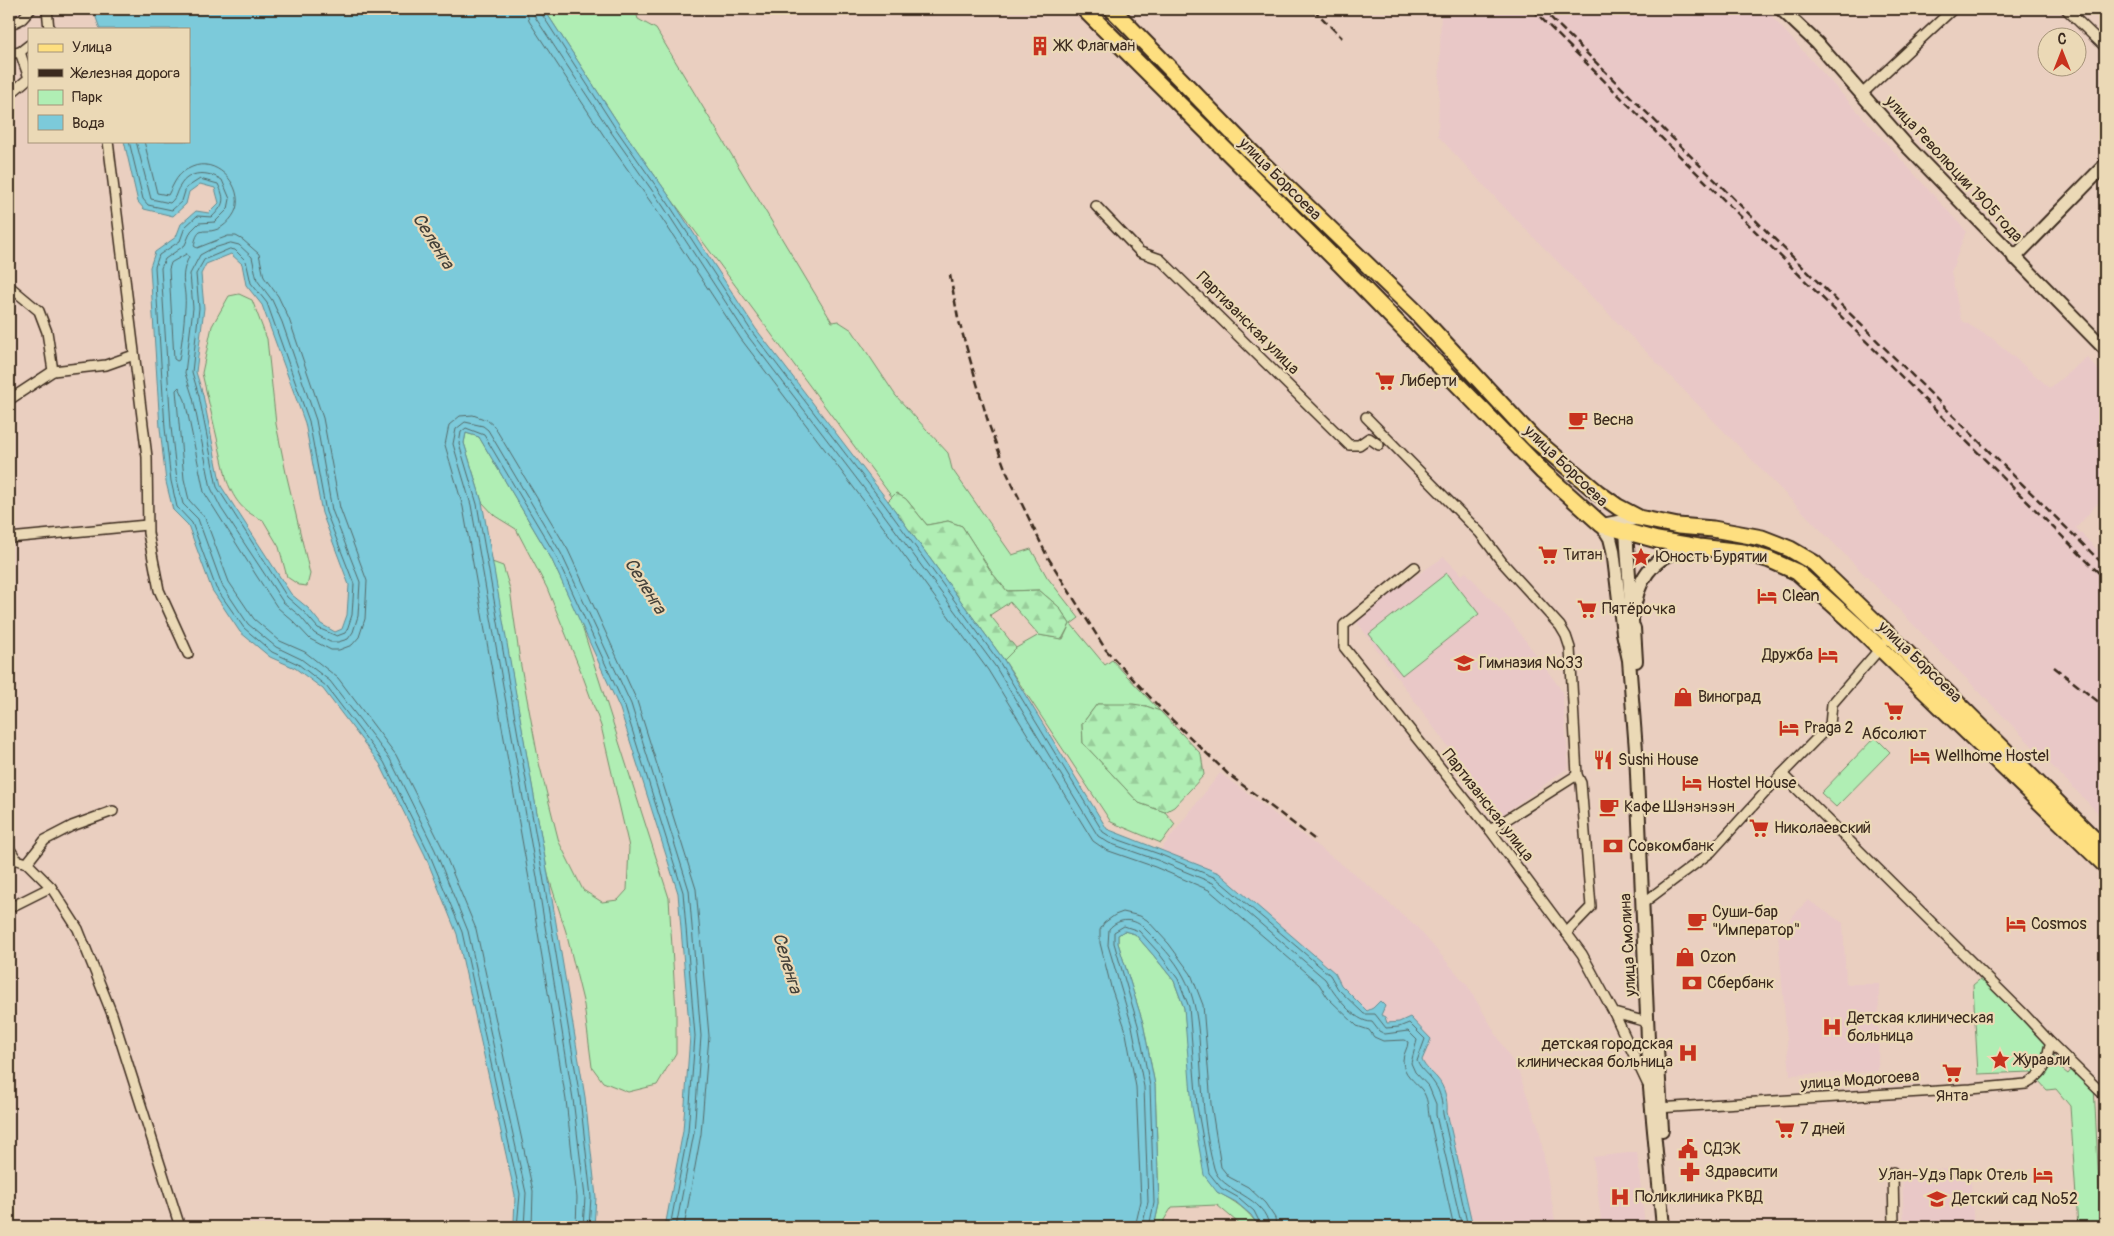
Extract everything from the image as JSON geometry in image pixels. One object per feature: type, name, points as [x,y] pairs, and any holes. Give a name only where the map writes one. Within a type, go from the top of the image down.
[{"type":"main road","name":"улица Борсоева","points":[[1084,9],[1543,472],[1602,525],[1623,526],[1657,540],[1743,552],[1770,560],[1797,572],[1825,596],[2105,865]]},
{"type":"main road","name":"улица Революции 1905 года","points":[[1781,9],[1817,43],[1908,146],[2014,258],[2105,348]]},
{"type":"main road","name":"улица Борсоева","points":[[1116,10],[1260,161],[1415,311],[1533,438],[1597,492],[1618,507],[1639,518],[1678,526],[1762,538],[1814,563],[2105,850]]},
{"type":"main road","points":[[1102,27],[1116,10]]},
{"type":"main road","points":[[2014,258],[2105,165]]},
{"type":"main road","points":[[1522,449],[1533,438]]},
{"type":"main road","points":[[1597,492],[1623,526],[1639,518]]},
{"type":"main road","name":"улица Смолина","points":[[1602,525],[1610,538],[1613,550],[1623,633],[1629,660],[1646,901],[1647,1022],[1650,1088],[1656,1108],[1663,1227]]},
{"type":"main road","name":"улица Смолина","points":[[1623,526],[1634,628],[1629,660]]},
{"type":"main road","points":[[1633,613],[1636,595],[1643,576],[1667,554],[1682,549],[1699,547]]},
{"type":"main road","points":[[1634,628],[1645,800],[1646,901],[1656,1108],[1670,1227]]},
{"type":"street","points":[[9,25],[22,19],[31,9]]},
{"type":"street","points":[[47,9],[49,28]]},
{"type":"street","points":[[1863,93],[1953,9]]},
{"type":"street","points":[[2066,9],[2105,47]]},
{"type":"street","points":[[9,54],[20,52],[28,46]]},
{"type":"street","points":[[20,52],[28,75]]},
{"type":"street","points":[[9,95],[28,79]]},
{"type":"street","points":[[108,142],[147,457],[147,525],[159,590],[188,654]]},
{"type":"street","name":"Партизанская улица","points":[[1096,206],[1140,252],[1160,259],[1350,445],[1359,445],[1364,439],[1369,438],[1379,445]]},
{"type":"street","points":[[9,286],[38,311],[48,332],[54,371]]},
{"type":"street","points":[[9,400],[54,371],[106,365],[134,355]]},
{"type":"street","points":[[1366,417],[1480,533],[1502,562],[1560,626],[1566,636],[1570,648],[1577,775],[1581,783],[1591,906],[1566,933]]},
{"type":"street","points":[[9,538],[147,525]]},
{"type":"street","name":"Партизанская улица","points":[[1415,567],[1344,625],[1344,647],[1490,830],[1582,954],[1614,1012],[1650,1088]]},
{"type":"street","points":[[1646,901],[1711,852],[1782,774],[1830,725],[1832,704],[1890,636]]},
{"type":"street","points":[[1782,774],[2026,1015],[2049,1046],[2105,1096]]},
{"type":"street","points":[[1490,830],[1577,775]]},
{"type":"street","points":[[27,863],[45,840],[72,826],[114,811]]},
{"type":"street","points":[[9,848],[17,860],[27,863],[51,887],[78,929],[112,1014],[180,1227]]},
{"type":"street","points":[[9,908],[51,887]]},
{"type":"street","points":[[1614,1012],[1647,1022]]},
{"type":"street","name":"улица Модогоева","points":[[1656,1108],[2026,1084],[2032,1082],[2046,1063],[2049,1046]]},
{"type":"street","points":[[1893,1172],[1894,1227]]},
{"type":"shaded area","points":[[1441,9],[1765,9],[1966,231],[1951,272],[1961,320],[1993,339],[2050,388],[2087,357],[2105,378],[2105,438],[2096,448],[2105,459],[2105,495],[2076,528],[2105,558],[2105,820],[1505,208],[1438,136]]},
{"type":"shaded area","name":"Гимназия №33","points":[[1444,557],[1462,575],[1466,572],[1512,622],[1562,691],[1569,767],[1499,817],[1357,622],[1402,585]]},
{"type":"shaded area","points":[[1220,773],[1352,872],[1415,925],[1467,985],[1518,1071],[1539,1128],[1556,1227],[1473,1227],[1447,1112],[1448,1102],[1439,1080],[1424,1065],[1410,1017],[1399,1022],[1387,1023],[1381,1012],[1373,1008],[1367,1011],[1341,985],[1335,973],[1161,849]]},
{"type":"shaded area","name":"Детская клиническая больница","points":[[1808,900],[1843,923],[1846,984],[1879,984],[1878,1071],[1790,1075],[1777,923],[1787,922]]},
{"type":"shaded area","name":"Поликлиника РКВД","points":[[1637,1152],[1645,1227],[1602,1227],[1593,1157]]},
{"type":"shaded area","name":"Детский сад №52","points":[[1970,1168],[1974,1227],[1904,1227],[1902,1171]]},
{"type":"green space","points":[[544,9],[635,9],[638,19],[656,29],[832,322],[838,321],[852,330],[896,396],[948,453],[952,469],[1012,555],[1031,549],[1047,577],[1079,618],[1071,624],[1105,665],[1112,660],[1160,711],[1146,706],[1097,704],[1082,724],[1083,743],[1139,803],[1165,812],[1175,824],[1161,843],[1111,822],[1004,660],[1016,648],[1039,635],[1063,639],[1070,624],[1059,607],[1039,590],[1007,591],[992,573],[962,526],[948,521],[927,525],[906,499],[896,493],[892,497],[672,200],[620,126]]},
{"type":"green space","points":[[1254,168],[1524,438],[1522,440]]},
{"type":"green space","points":[[239,294],[252,300],[267,339],[276,424],[310,574],[307,586],[299,585],[287,577],[279,547],[263,520],[240,505],[227,481],[202,373],[212,326],[229,296]]},
{"type":"green space","points":[[466,433],[479,437],[551,558],[580,620],[669,898],[676,1012],[676,1053],[657,1085],[628,1092],[603,1082],[592,1067],[584,1005],[566,932],[548,875],[492,562],[503,566],[510,589],[520,661],[539,763],[559,842],[583,890],[602,902],[618,900],[627,890],[629,847],[601,726],[582,674],[547,588],[516,529],[495,516],[482,502],[464,443]]},
{"type":"green space","points":[[896,493],[906,499],[927,525],[948,521],[962,526],[992,573],[1007,591],[1039,590],[1059,607],[1070,624],[1062,639],[1039,635],[1010,602],[990,615],[1016,648],[1004,660],[888,501]]},
{"type":"green space","points":[[1447,573],[1479,614],[1402,675],[1369,634]]},
{"type":"green space","points":[[1097,704],[1133,704],[1160,711],[1201,754],[1204,775],[1174,807],[1165,812],[1139,803],[1083,743],[1082,724]]},
{"type":"green space","points":[[1875,737],[1890,752],[1836,807],[1821,793]]},
{"type":"green space","points":[[1124,931],[1135,934],[1174,981],[1184,1008],[1188,1047],[1217,1192],[1241,1206],[1259,1227],[1243,1227],[1217,1205],[1172,1207],[1164,1220],[1164,1227],[1154,1227],[1159,1204],[1155,1085],[1143,1023],[1118,943],[1118,935]]},
{"type":"green space","points":[[1985,975],[2024,1014],[2023,1021],[2046,1044],[2060,1065],[2059,1067],[2068,1074],[2072,1069],[2094,1086],[2101,1227],[2078,1227],[2070,1106],[2056,1089],[2047,1090],[2031,1072],[1978,1074],[1973,985]]},
{"type":"water","name":"Селенга","points":[[93,9],[544,9],[756,329],[888,501],[1004,660],[1107,829],[1219,873],[1335,973],[1341,985],[1367,1011],[1380,1001],[1385,1006],[1381,1015],[1385,1017],[1387,1023],[1399,1022],[1410,1017],[1431,1039],[1422,1060],[1440,1082],[1445,1094],[1447,1112],[1473,1227],[1259,1227],[1251,1215],[1236,1202],[1217,1192],[1204,1175],[1192,1107],[1184,1008],[1174,981],[1135,934],[1124,931],[1118,935],[1118,943],[1143,1023],[1155,1085],[1159,1204],[1154,1227],[665,1227],[683,1131],[690,1036],[678,893],[620,709],[551,558],[479,437],[466,433],[464,443],[482,502],[548,875],[585,1097],[596,1197],[594,1227],[511,1227],[514,1222],[515,1195],[457,934],[425,855],[380,764],[323,689],[295,668],[270,657],[240,632],[212,590],[188,525],[173,510],[166,482],[160,428],[150,267],[155,252],[176,237],[181,224],[196,211],[209,213],[219,203],[215,188],[200,184],[189,192],[186,204],[173,216],[144,209],[138,202],[124,142],[190,142],[190,28],[100,28]],"holes":[[[231,254],[242,264],[246,285],[262,305],[305,423],[322,513],[349,585],[347,615],[342,629],[335,632],[321,624],[308,608],[291,594],[221,486],[203,395],[196,372],[204,308],[201,274],[206,264]]]},
{"type":"railway","points":[[1313,9],[1342,38]]},
{"type":"railway","points":[[1532,9],[2105,579]]},
{"type":"railway","points":[[1542,9],[2105,566]]},
{"type":"railway","points":[[950,275],[958,318],[989,425],[1006,471],[1047,556],[1106,650],[1162,710],[1228,774],[1314,839]]},
{"type":"railway","points":[[2054,667],[2105,707]]},
{"type":"place","name":"ЖК Флагман","points":[[1040,46]]},
{"type":"place","name":"Либерти","points":[[1385,381]]},
{"type":"place","name":"Весна","points":[[1578,420]]},
{"type":"place","name":"Титан","points":[[1548,555]]},
{"type":"place","name":"Юность Бурятии","points":[[1641,557]]},
{"type":"place","name":"Clean","points":[[1767,596]]},
{"type":"place","name":"Пятёрочка","points":[[1587,609]]},
{"type":"place","name":"Дружба","points":[[1828,655]]},
{"type":"place","name":"Гимназия №33","points":[[1464,663]]},
{"type":"place","name":"Виноград","points":[[1683,697]]},
{"type":"place","name":"Абсолют","points":[[1894,711]]},
{"type":"place","name":"Praga 2","points":[[1789,728]]},
{"type":"place","name":"Wellhome Hostel","points":[[1920,756]]},
{"type":"place","name":"Sushi House","points":[[1603,760]]},
{"type":"place","name":"Hostel House","points":[[1692,783]]},
{"type":"place","name":"Кафе Шэнэнээн","points":[[1609,807]]},
{"type":"place","name":"Николаевский","points":[[1759,828]]},
{"type":"place","name":"Совкомбанк","points":[[1613,846]]},
{"type":"place","name":"Суши-бар \"Император\"","points":[[1697,921]]},
{"type":"place","name":"Cosmos","points":[[2016,924]]},
{"type":"place","name":"Ozon","points":[[1685,957]]},
{"type":"place","name":"Сбербанк","points":[[1692,983]]},
{"type":"place","name":"Детская клиническая больница","points":[[1832,1027]]},
{"type":"place","name":"детская городская клиническая больница","points":[[1688,1053]]},
{"type":"place","name":"Журавли","points":[[2000,1060]]},
{"type":"place","name":"Янта","points":[[1952,1073]]},
{"type":"place","name":"7 дней","points":[[1785,1129]]},
{"type":"place","name":"СДЭК","points":[[1688,1149]]},
{"type":"place","name":"Здравсити","points":[[1690,1172]]},
{"type":"place","name":"Улан-Удэ Парк Отель","points":[[2043,1175]]},
{"type":"place","name":"Поликлиника РКВД","points":[[1620,1197]]},
{"type":"place","name":"Детский сад №52","points":[[1937,1199]]}]
